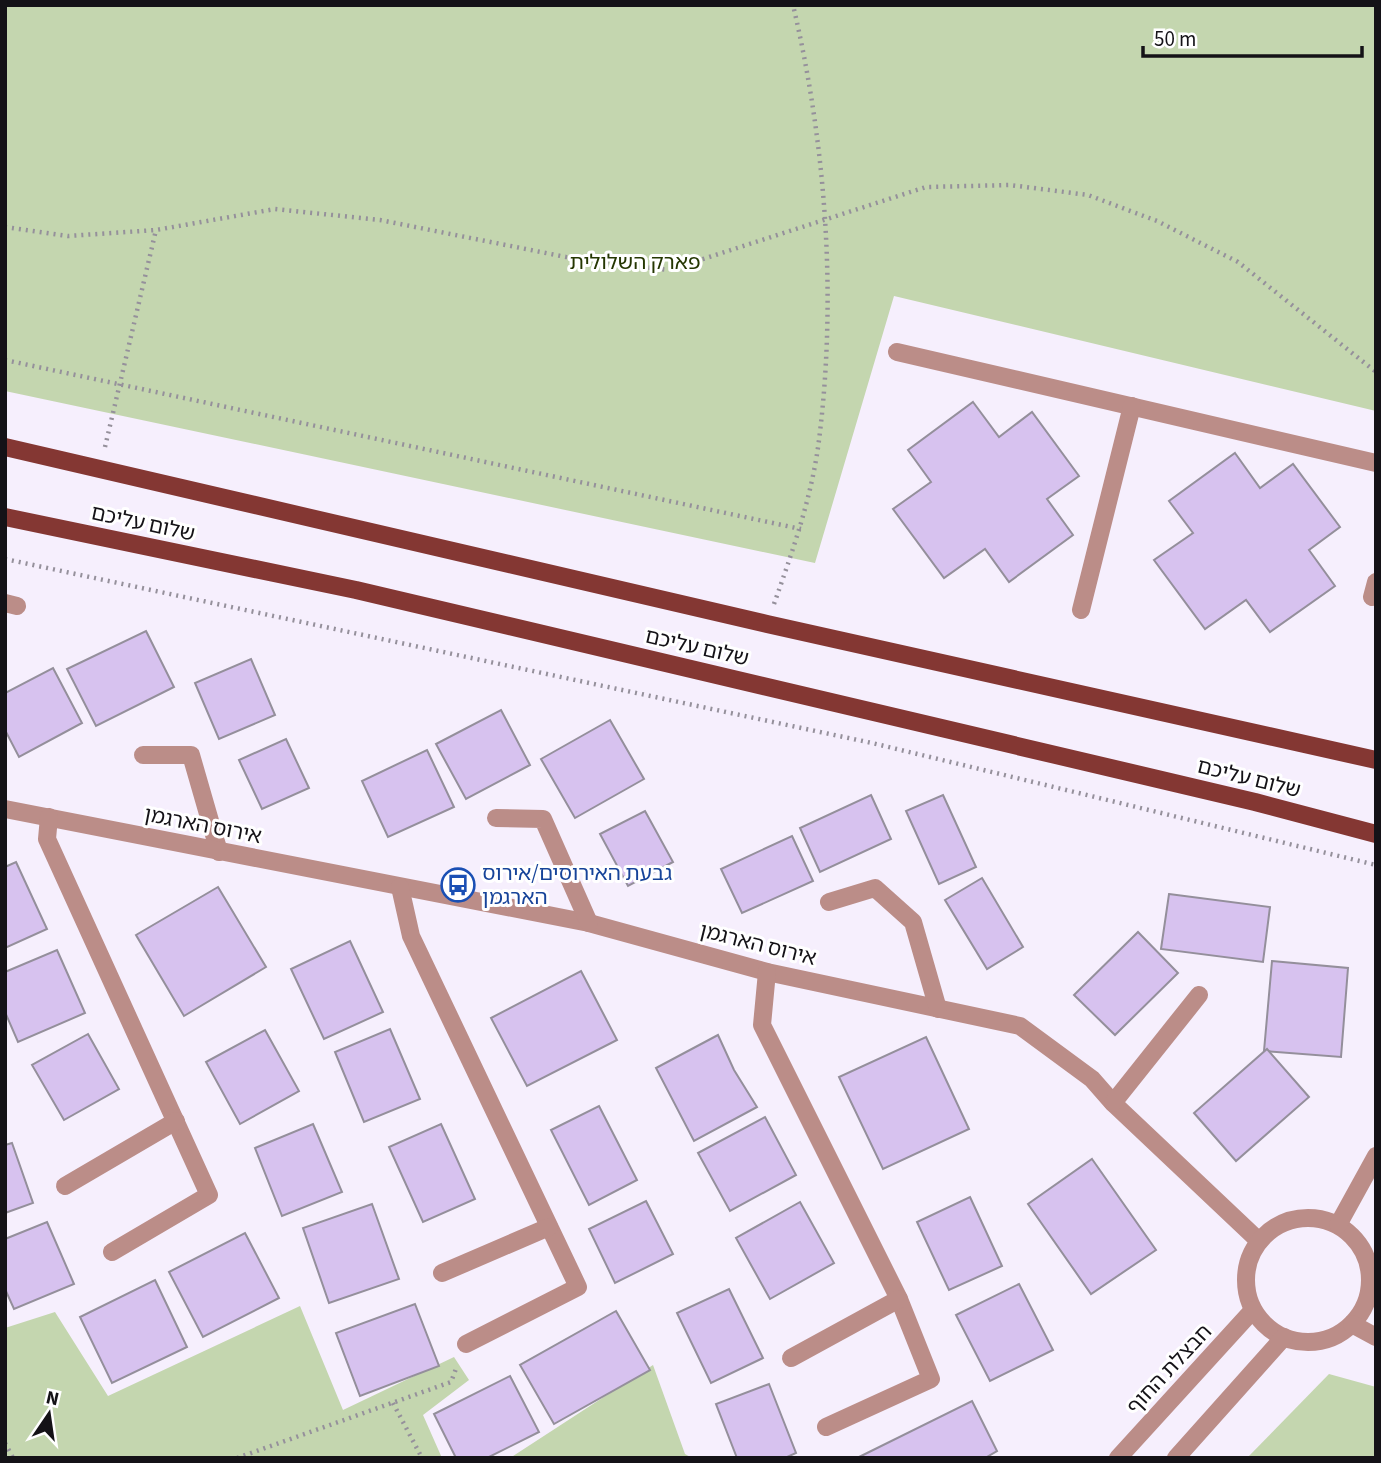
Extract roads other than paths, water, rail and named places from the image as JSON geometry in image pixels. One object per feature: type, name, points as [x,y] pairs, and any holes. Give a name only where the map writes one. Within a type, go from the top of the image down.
[{"type":"main road","name":"שלום עליכם","points":[[5,447],[768,624],[1376,760]]},
{"type":"main road","name":"שלום עליכם","points":[[5,517],[356,590],[1255,802],[1376,834]]},
{"type":"street","points":[[897,352],[1376,463]]},
{"type":"street","points":[[1082,610],[1132,406]]},
{"type":"street","points":[[143,755],[191,755],[219,852]]},
{"type":"street","name":"אירוס הארגמן","points":[[5,809],[589,923],[767,972],[1020,1026],[1092,1079],[1113,1103],[1259,1241]]},
{"type":"street","points":[[49,817],[47,839],[209,1195],[112,1252]]},
{"type":"street","points":[[496,818],[544,819],[589,923]]},
{"type":"street","points":[[400,887],[411,936],[578,1287],[466,1344]]},
{"type":"street","points":[[829,902],[875,888],[913,922],[938,1009]]},
{"type":"street","points":[[767,972],[762,1025],[899,1299],[931,1379],[826,1427]]},
{"type":"street","points":[[1113,1103],[1199,995]]},
{"type":"street","points":[[65,1186],[176,1121]]},
{"type":"street","points":[[1338,1225],[1376,1156]]},
{"type":"street","points":[[1304,1217],[1338,1225],[1372,1256],[1369,1294],[1352,1324],[1338,1335],[1320,1341],[1301,1342],[1283,1337],[1266,1326],[1253,1310],[1247,1293],[1245,1274],[1259,1241],[1272,1229],[1304,1217]]},
{"type":"street","points":[[442,1273],[549,1227]]},
{"type":"street","points":[[791,1358],[899,1299]]},
{"type":"street","name":"חבצלת החוף","points":[[1118,1458],[1253,1310]]},
{"type":"street","points":[[1352,1324],[1376,1337]]},
{"type":"street","points":[[1175,1458],[1283,1337]]},
{"type":"place","name":"גבעת האירוסים/אירוס הארגמן","points":[[458,885]]},
{"type":"park label","name":"פארק השלולית","points":[[635,262]]}]
